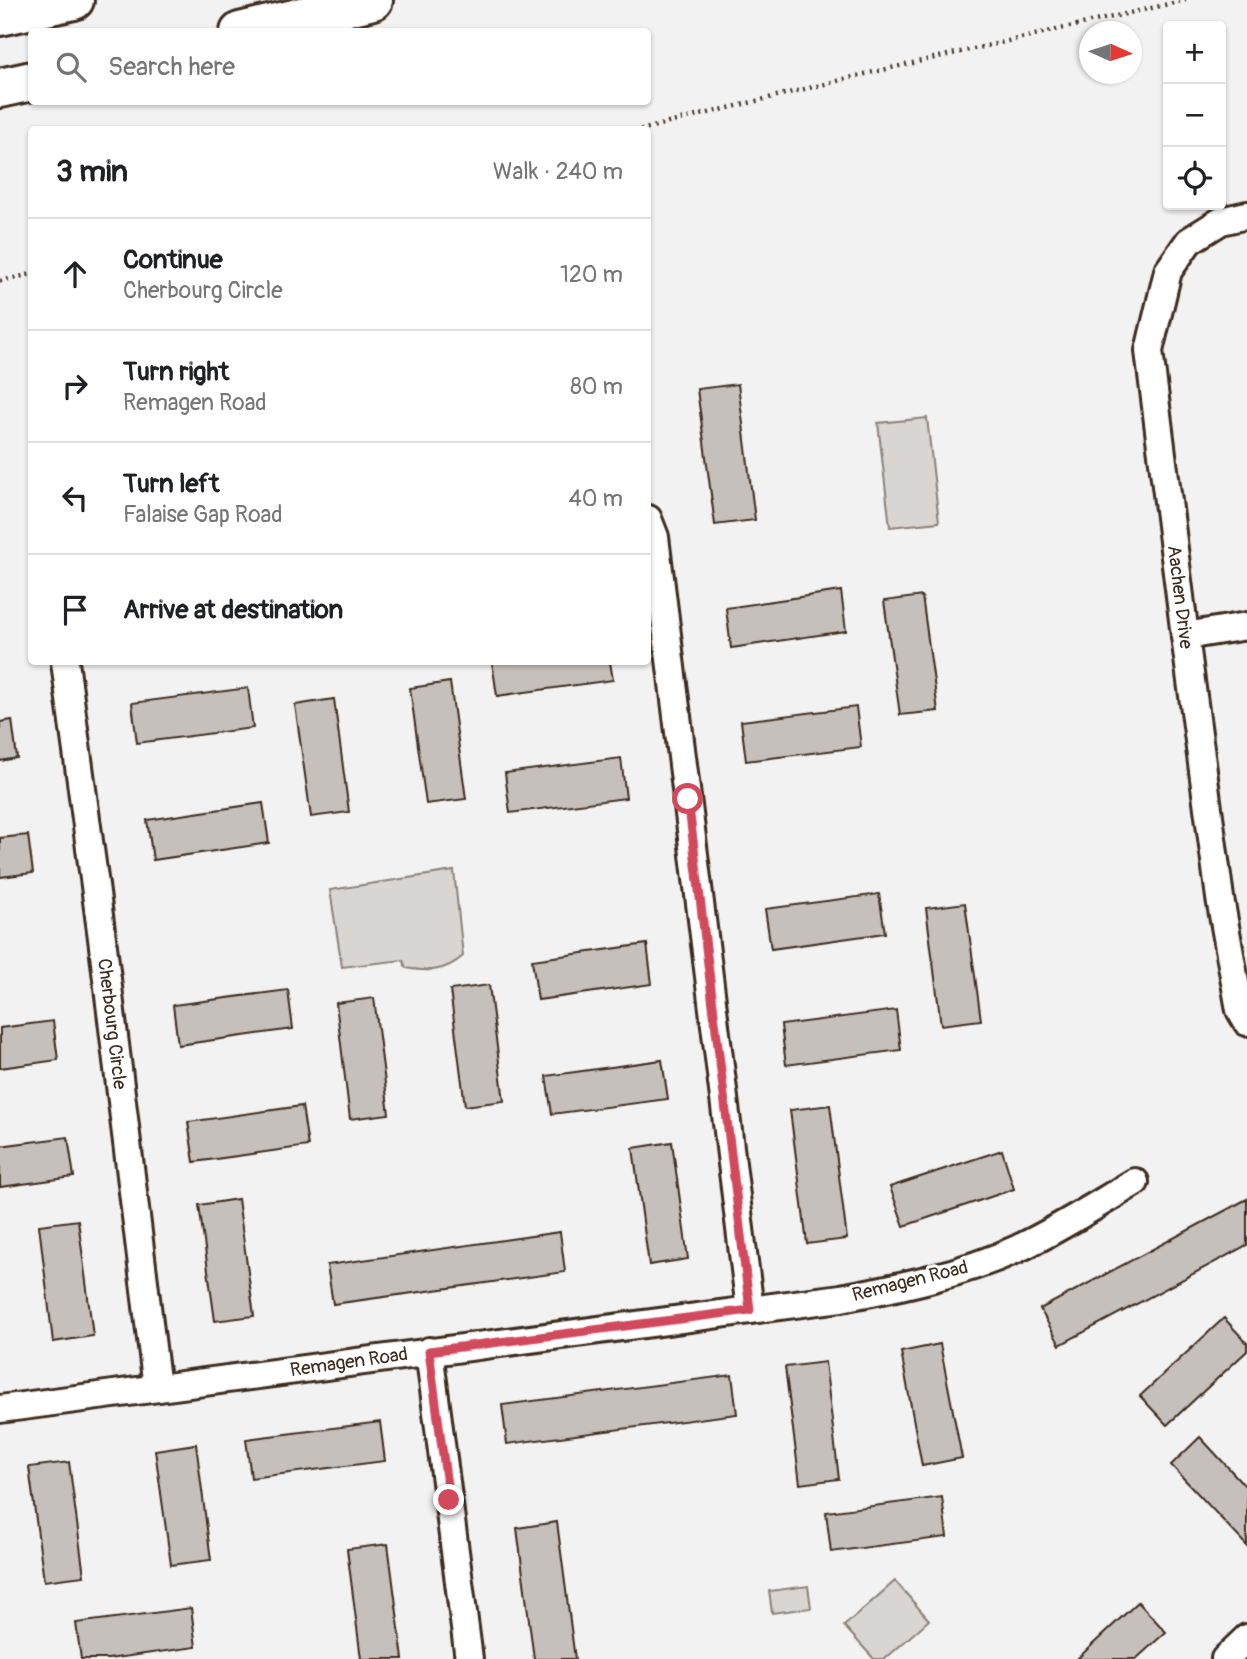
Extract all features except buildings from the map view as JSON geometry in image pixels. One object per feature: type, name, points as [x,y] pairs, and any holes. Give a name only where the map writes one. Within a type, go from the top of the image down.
[{"type":"highway","points":[[0,16],[74,0]]},
{"type":"highway","points":[[257,28],[373,0]]},
{"type":"highway","points":[[0,88],[28,82]]},
{"type":"street","name":"Aachen Drive","points":[[1247,215],[1221,221],[1189,241],[1168,271],[1149,351],[1220,898],[1240,1010],[1247,1022]]},
{"type":"street","points":[[651,527],[655,537],[750,1310]]},
{"type":"street","points":[[1185,636],[1247,626]]},
{"type":"street","name":"Cherbourg Circle","points":[[65,665],[157,1388]]},
{"type":"street","name":"Remagen Road","points":[[0,1409],[841,1298],[892,1288],[987,1261],[1017,1249],[1135,1182]]},
{"type":"street","points":[[429,1351],[470,1659]]},
{"type":"street","points":[[1224,1659],[1247,1638]]},
{"type":"path","points":[[651,127],[1186,0]]},
{"type":"path","points":[[0,281],[28,275]]},
{"type":"shaded area","points":[[927,418],[939,522],[890,527],[878,423]]},
{"type":"shaded area","points":[[454,871],[463,956],[443,968],[429,970],[406,968],[403,960],[342,967],[330,890]]},
{"type":"shaded area","points":[[895,1581],[929,1620],[885,1659],[874,1659],[844,1626]]},
{"type":"shaded area","points":[[808,1586],[811,1608],[772,1613],[769,1591]]},
{"type":"route","points":[[449,1500],[429,1351],[750,1310],[688,799]]}]
